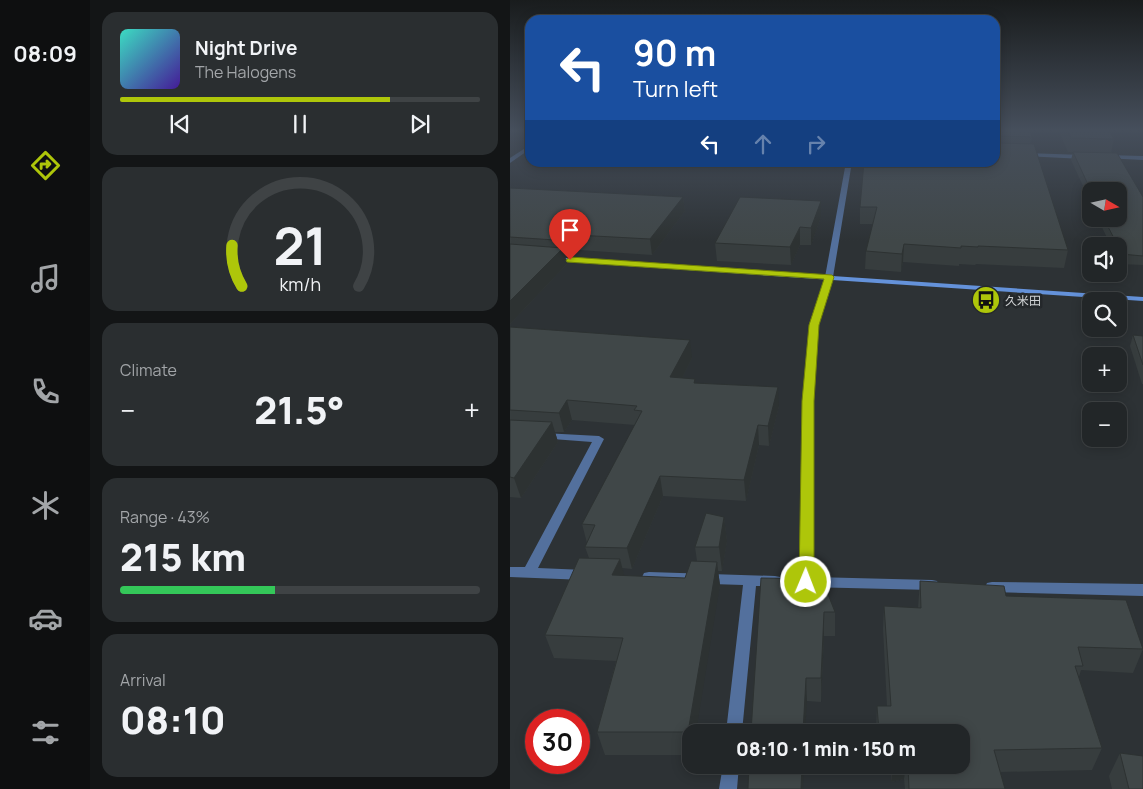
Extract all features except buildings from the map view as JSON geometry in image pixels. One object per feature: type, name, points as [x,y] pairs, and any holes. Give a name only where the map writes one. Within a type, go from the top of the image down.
[{"type":"street","points":[[797,582],[814,325],[829,277],[848,167]]},
{"type":"street","points":[[540,258],[1143,299]]},
{"type":"street","points":[[529,573],[599,439],[530,435]]},
{"type":"street","points":[[510,572],[596,575]]},
{"type":"street","points":[[634,576],[945,586]]},
{"type":"street","points":[[735,724],[750,580]]},
{"type":"street","points":[[975,586],[1143,590]]},
{"type":"street","points":[[728,789],[730,774]]},
{"type":"place","name":"久米田","points":[[986,300]]},
{"type":"route","points":[[570,260],[829,277],[814,325],[808,401],[806,582]]}]
